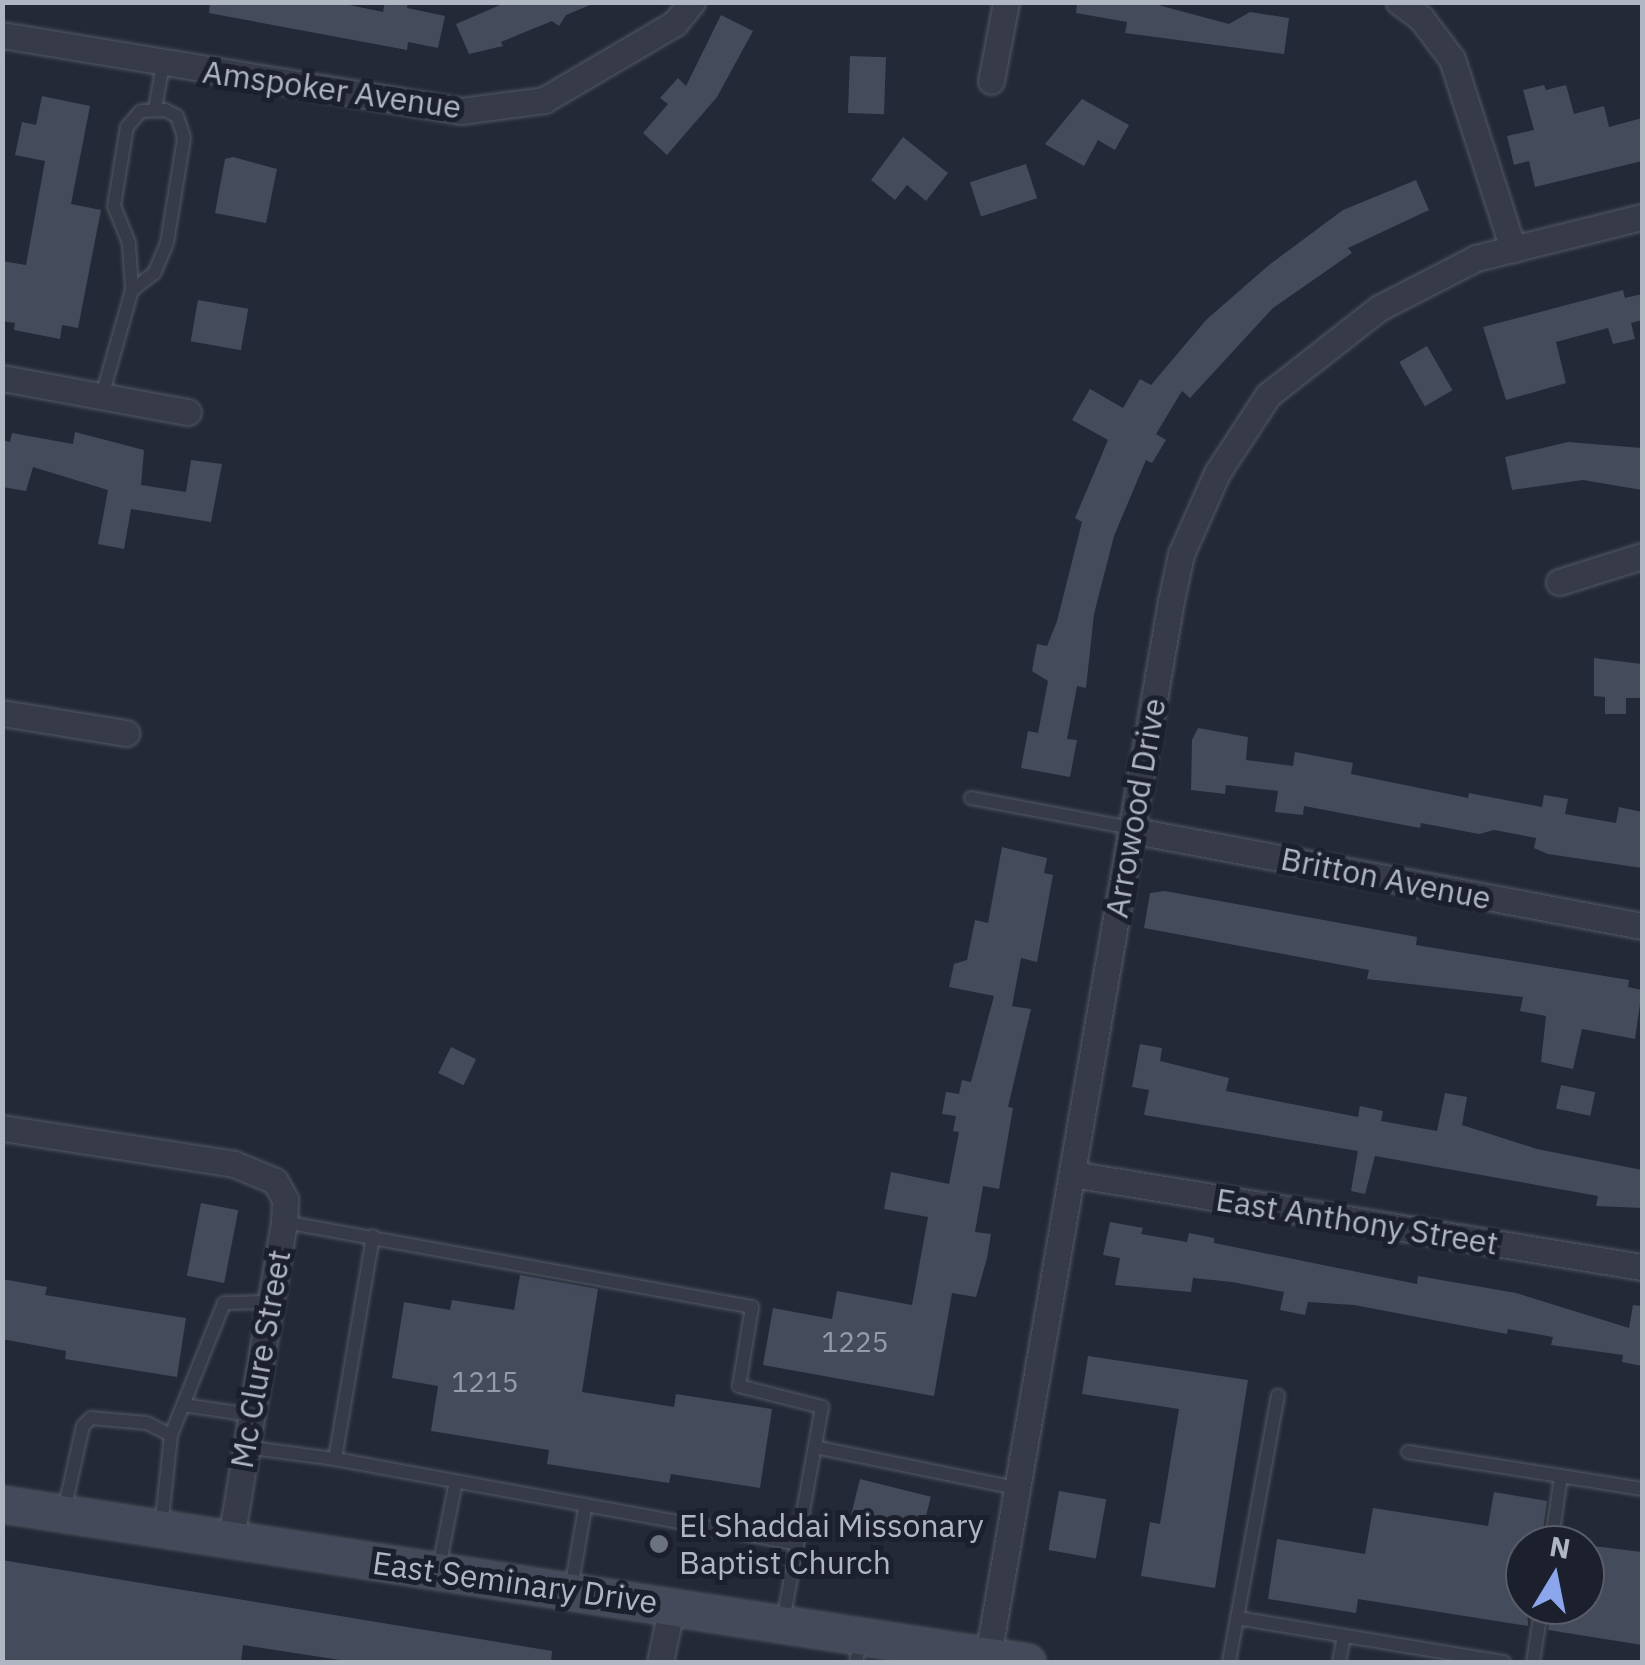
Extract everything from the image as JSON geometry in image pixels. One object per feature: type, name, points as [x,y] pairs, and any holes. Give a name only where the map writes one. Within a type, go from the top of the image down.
[{"type":"main road","name":"East Seminary Drive","points":[[2,1504],[783,1623],[859,1649],[988,1656],[1026,1662]]},
{"type":"street","name":"Amspoker Avenue","points":[[2,35],[461,111],[515,107],[572,87],[675,23],[692,2]]},
{"type":"street","points":[[990,82],[1006,2]]},
{"type":"street","points":[[1400,2],[1421,18],[1452,59],[1514,249]]},
{"type":"street","name":"Arrowood Drive","points":[[988,1656],[1181,554],[1217,473],[1268,395],[1379,308],[1476,258],[1642,216]]},
{"type":"street","points":[[2,378],[188,412]]},
{"type":"street","points":[[1559,582],[1642,556]]},
{"type":"street","points":[[2,713],[126,734]]},
{"type":"street","name":"Britton Avenue","points":[[1130,829],[1642,926]]},
{"type":"street","name":"Mc Clure Street","points":[[2,1128],[234,1164],[275,1180],[285,1199],[284,1222],[231,1540]]},
{"type":"street","name":"East Anthony Street","points":[[1072,1174],[1642,1268]]},
{"type":"street","points":[[660,1662],[672,1605]]},
{"type":"lane","points":[[156,109],[163,64]]},
{"type":"lane","points":[[102,396],[132,290],[132,258],[114,200],[126,127],[141,110],[156,109],[177,116],[184,138],[164,256],[132,290]]},
{"type":"lane","points":[[971,798],[1130,829]]},
{"type":"lane","points":[[284,1222],[752,1307],[739,1386],[822,1407],[783,1623]]},
{"type":"lane","points":[[334,1460],[373,1236]]},
{"type":"lane","points":[[161,1528],[170,1435],[224,1303],[270,1302]]},
{"type":"lane","points":[[1229,1662],[1278,1396]]},
{"type":"lane","points":[[184,1405],[250,1415]]},
{"type":"lane","points":[[64,1513],[83,1426],[91,1418],[147,1422],[170,1435]]},
{"type":"lane","points":[[244,1447],[796,1544]]},
{"type":"lane","points":[[814,1447],[1017,1488]]},
{"type":"lane","points":[[1408,1452],[1642,1489]]},
{"type":"lane","points":[[1554,1525],[1561,1476]]},
{"type":"lane","points":[[438,1570],[454,1486]]},
{"type":"lane","points":[[571,1590],[585,1508]]},
{"type":"lane","points":[[1237,1618],[1446,1658],[1504,1662]]},
{"type":"lane","points":[[1533,1662],[1539,1625]]},
{"type":"lane","points":[[1339,1662],[1344,1636]]},
{"type":"building","points":[[210,2],[335,2],[383,12],[385,2],[408,2],[407,8],[445,16],[438,48],[408,42],[407,50],[209,13]]},
{"type":"building","points":[[507,2],[595,3],[566,15],[559,26],[552,21],[501,42],[503,46],[469,54],[456,24]]},
{"type":"building","points":[[1077,2],[1147,2],[1229,24],[1250,12],[1289,18],[1284,54],[1125,33],[1127,22],[1076,13]]},
{"type":"building","points":[[721,15],[753,31],[717,97],[667,155],[643,133],[668,104],[660,98],[678,78],[686,86]]},
{"type":"building","points":[[850,56],[886,57],[884,114],[848,113]]},
{"type":"building","points":[[1544,85],[1546,90],[1566,85],[1574,114],[1604,106],[1609,127],[1642,118],[1642,161],[1535,187],[1529,161],[1514,165],[1507,136],[1534,130],[1523,90]]},
{"type":"building","points":[[42,96],[90,106],[71,204],[101,210],[78,328],[62,325],[60,339],[14,330],[15,323],[2,321],[2,261],[26,265],[45,161],[15,155],[22,122],[36,125]]},
{"type":"building","points":[[1082,99],[1129,125],[1115,150],[1098,140],[1084,166],[1045,144]]},
{"type":"building","points":[[903,137],[948,173],[926,201],[907,185],[895,200],[871,180]]},
{"type":"building","points":[[233,157],[277,169],[266,223],[215,213],[225,159]]},
{"type":"building","points":[[1026,164],[1037,198],[981,216],[970,182]]},
{"type":"building","points":[[1416,180],[1429,210],[1348,248],[1352,253],[1273,308],[1190,398],[1182,391],[1156,434],[1166,440],[1152,463],[1146,460],[1114,536],[1094,614],[1086,688],[1077,686],[1067,739],[1077,740],[1070,777],[1021,768],[1028,731],[1038,733],[1048,681],[1032,671],[1037,644],[1047,646],[1057,621],[1082,522],[1075,518],[1108,440],[1072,420],[1090,389],[1123,408],[1140,379],[1151,385],[1206,320],[1269,265],[1343,210]]},
{"type":"building","points":[[1623,290],[1625,298],[1642,294],[1642,320],[1631,323],[1635,339],[1613,344],[1608,328],[1556,342],[1566,383],[1506,400],[1483,327]]},
{"type":"building","points":[[198,300],[248,309],[241,350],[191,341]]},
{"type":"building","points":[[1427,346],[1452,390],[1425,406],[1399,362]]},
{"type":"building","points":[[75,432],[144,450],[141,485],[186,492],[191,460],[222,464],[211,522],[131,509],[124,549],[98,544],[108,490],[33,467],[26,491],[2,487],[2,440],[10,442],[12,433],[73,444]]},
{"type":"building","points":[[1568,442],[1642,448],[1642,490],[1583,480],[1512,490],[1505,457]]},
{"type":"building","points":[[1594,658],[1642,664],[1642,698],[1626,698],[1626,714],[1605,714],[1605,697],[1594,696]]},
{"type":"building","points":[[1198,728],[1248,737],[1246,760],[1293,766],[1295,752],[1353,763],[1351,774],[1468,798],[1469,793],[1542,807],[1544,795],[1568,799],[1565,814],[1616,823],[1619,807],[1642,812],[1642,868],[1548,854],[1534,848],[1536,838],[1494,830],[1479,834],[1421,823],[1420,828],[1304,806],[1303,815],[1275,812],[1278,791],[1226,785],[1225,794],[1191,790],[1192,740]]},
{"type":"building","points":[[1002,847],[1047,858],[1044,873],[1053,875],[1037,962],[1021,958],[1012,1006],[1031,1009],[1008,1107],[1013,1108],[999,1189],[983,1186],[975,1232],[991,1234],[987,1258],[976,1297],[952,1293],[934,1396],[763,1365],[773,1308],[832,1319],[837,1291],[912,1305],[928,1217],[884,1209],[891,1172],[949,1184],[959,1132],[953,1131],[956,1116],[942,1114],[946,1092],[959,1094],[962,1080],[971,1082],[994,996],[949,987],[954,964],[967,960],[975,920],[988,923]]},
{"type":"building","points":[[1165,891],[1417,937],[1416,945],[1629,980],[1628,987],[1642,990],[1635,1039],[1582,1029],[1573,1069],[1541,1062],[1546,1016],[1520,1011],[1523,997],[1367,979],[1369,970],[1144,928],[1150,893]]},
{"type":"building","points":[[1140,1044],[1162,1048],[1160,1061],[1229,1078],[1226,1091],[1358,1117],[1360,1106],[1383,1111],[1381,1121],[1437,1131],[1445,1093],[1467,1097],[1462,1125],[1537,1149],[1642,1170],[1642,1208],[1596,1206],[1598,1196],[1375,1156],[1365,1194],[1351,1191],[1358,1151],[1144,1115],[1149,1090],[1132,1087]]},
{"type":"building","points":[[451,1047],[476,1059],[463,1085],[438,1073]]},
{"type":"building","points":[[1561,1085],[1595,1092],[1590,1116],[1556,1108]]},
{"type":"building","points":[[201,1203],[238,1210],[224,1283],[187,1276]]},
{"type":"building","points":[[1110,1222],[1143,1228],[1141,1234],[1187,1242],[1189,1233],[1214,1238],[1214,1243],[1417,1284],[1418,1276],[1516,1293],[1629,1328],[1633,1305],[1642,1306],[1642,1366],[1622,1362],[1623,1355],[1551,1345],[1553,1337],[1508,1329],[1507,1334],[1354,1305],[1308,1302],[1305,1315],[1280,1310],[1284,1292],[1232,1282],[1193,1278],[1191,1292],[1115,1285],[1120,1258],[1103,1255]]},
{"type":"building","points":[[520,1275],[598,1289],[582,1392],[674,1407],[676,1394],[772,1409],[760,1488],[671,1474],[669,1483],[547,1464],[549,1450],[431,1431],[438,1386],[392,1378],[404,1302],[450,1310],[452,1300],[514,1310]]},
{"type":"building","points":[[2,1279],[47,1287],[45,1295],[186,1318],[177,1377],[65,1359],[66,1351],[2,1339]]},
{"type":"building","points":[[1088,1356],[1248,1380],[1215,1588],[1141,1576],[1150,1522],[1160,1524],[1179,1409],[1082,1394]]},
{"type":"building","points":[[860,1479],[931,1497],[922,1533],[851,1515]]},
{"type":"building","points":[[1059,1491],[1106,1499],[1096,1558],[1049,1550]]},
{"type":"building","points":[[1494,1492],[1547,1501],[1544,1525],[1505,1525],[1505,1622],[1358,1599],[1356,1613],[1268,1599],[1277,1539],[1365,1554],[1373,1508],[1488,1526]]},
{"type":"building","points":[[1605,1547],[1642,1552],[1642,1645],[1548,1630],[1549,1625],[1605,1625]]},
{"type":"building","points":[[2,1560],[552,1651],[551,1662],[353,1662],[243,1645],[241,1662],[2,1662]]},
{"type":"place","name":"El Shaddai Missonary Baptist Church","points":[[659,1544]]}]
